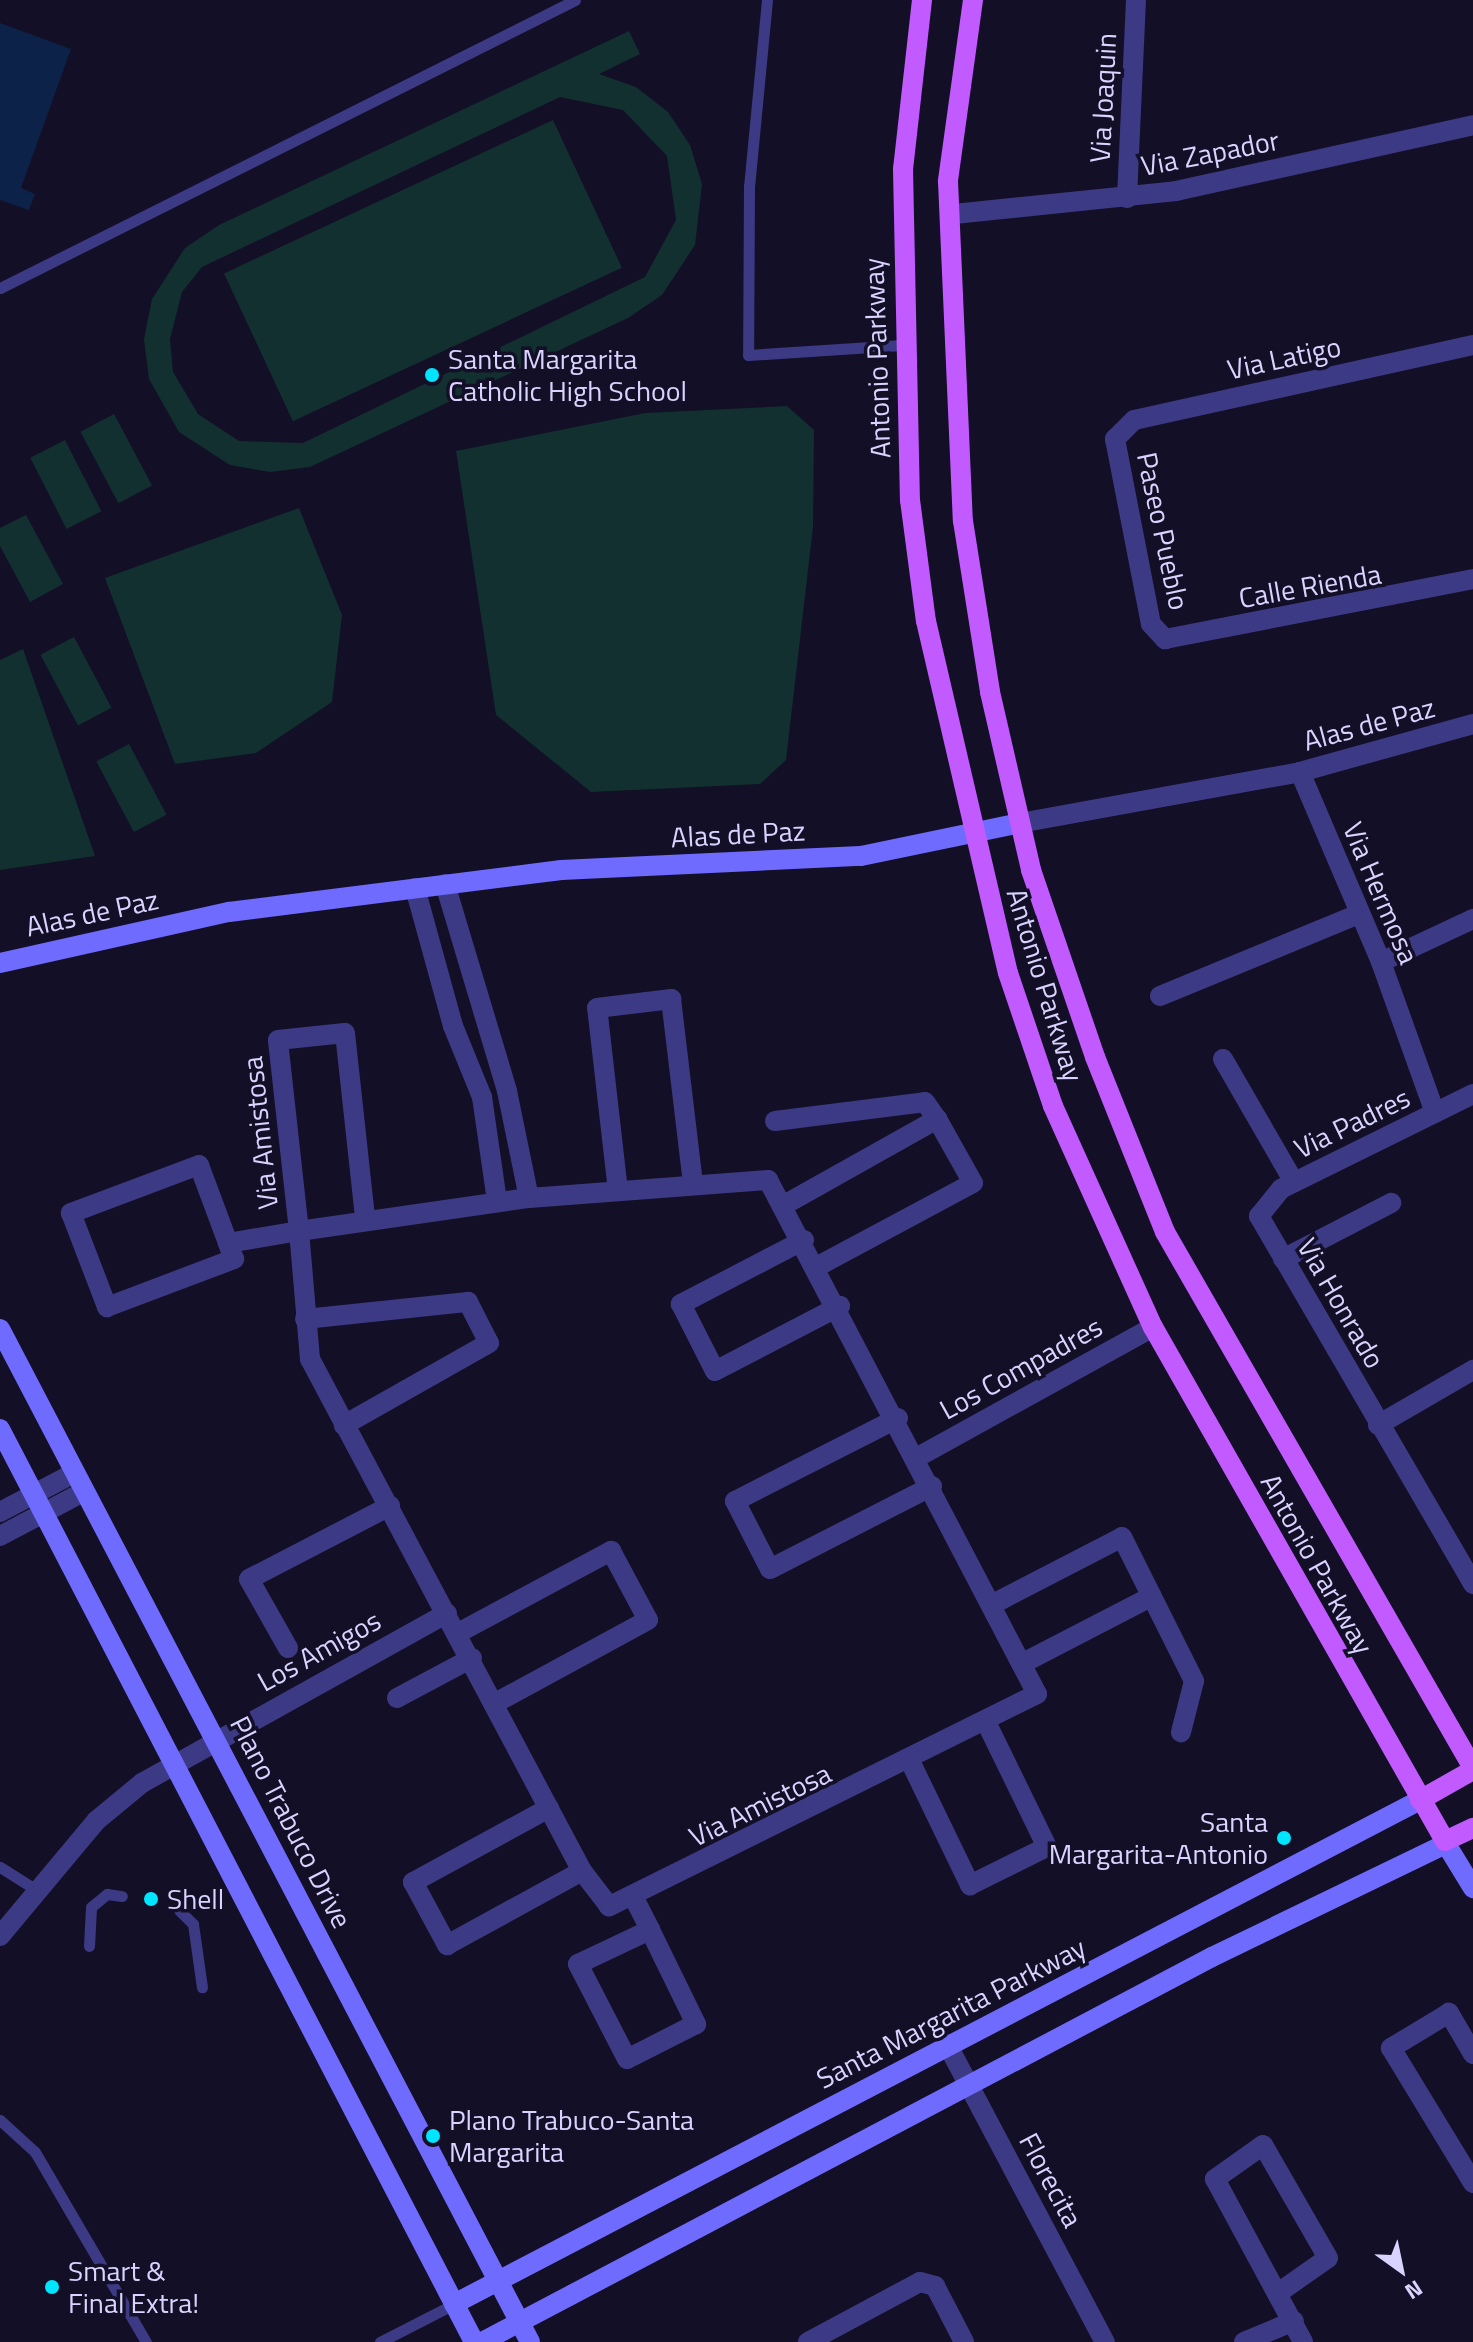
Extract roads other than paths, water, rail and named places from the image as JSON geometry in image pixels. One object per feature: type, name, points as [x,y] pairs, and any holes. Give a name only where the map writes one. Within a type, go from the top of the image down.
[{"type":"main road","name":"Antonio Parkway","points":[[922,0],[903,169],[902,345],[910,500],[926,621],[1008,973],[1053,1106],[1153,1327],[1420,1800],[1473,1888]]},
{"type":"main road","name":"Antonio Parkway","points":[[973,0],[948,181],[954,214],[963,521],[1020,823],[1059,958],[1165,1232],[1473,1769]]},
{"type":"main road","name":"Alas de Paz","points":[[0,963],[229,912],[561,870],[861,856],[974,835],[1020,823]]},
{"type":"main road","name":"Plano Trabuco Drive","points":[[0,1329],[78,1482],[217,1738],[530,2342]]},
{"type":"main road","points":[[0,1429],[474,2342]]},
{"type":"main road","name":"Santa Margarita Parkway","points":[[454,2304],[947,2044],[1420,1800],[1473,1769]]},
{"type":"main road","points":[[482,2342],[968,2084],[1473,1828]]},
{"type":"street","name":"Via Joaquin","points":[[1127,198],[1136,0]]},
{"type":"street","name":"Via Zapador","points":[[954,214],[1127,198],[1473,125]]},
{"type":"street","name":"Via Latigo","points":[[1115,439],[1134,420],[1472,351]]},
{"type":"street","name":"Paseo Pueblo","points":[[1115,439],[1157,634]]},
{"type":"street","name":"Calle Rienda","points":[[1157,634],[1175,639],[1473,579]]},
{"type":"street","name":"Alas de Paz","points":[[1020,823],[1300,772],[1473,724]]},
{"type":"street","name":"Via Hermosa","points":[[1300,772],[1357,915],[1381,962],[1435,1113]]},
{"type":"street","points":[[445,884],[507,1091],[529,1198]]},
{"type":"street","points":[[415,888],[449,1013],[482,1097],[497,1201]]},
{"type":"street","points":[[1160,996],[1357,915]]},
{"type":"street","points":[[1381,962],[1473,919]]},
{"type":"street","points":[[618,1191],[597,1008],[671,999],[693,1183]]},
{"type":"street","name":"Via Amistosa","points":[[228,1243],[299,1231],[365,1217],[497,1201],[693,1183],[768,1180],[840,1306],[1037,1694],[911,1763],[634,1898],[609,1906],[582,1871],[472,1658],[310,1359],[299,1231],[278,1040],[345,1033],[365,1217]]},
{"type":"street","points":[[1223,1059],[1294,1182]]},
{"type":"street","name":"Via Padres","points":[[1294,1182],[1473,1094]]},
{"type":"street","points":[[775,1121],[925,1102],[973,1183],[818,1266]]},
{"type":"street","points":[[784,1205],[937,1119]]},
{"type":"street","name":"Via Amistosa","points":[[199,1165],[228,1243],[234,1259],[107,1307],[71,1213],[199,1165]]},
{"type":"street","name":"Via Honrado","points":[[1294,1182],[1266,1200],[1259,1216],[1473,1584]]},
{"type":"street","points":[[1283,1259],[1391,1203]]},
{"type":"street","points":[[804,1240],[681,1304],[715,1371],[840,1306]]},
{"type":"street","points":[[305,1319],[468,1302],[489,1343],[344,1425]]},
{"type":"street","name":"Los Compadres","points":[[916,1458],[1153,1327]]},
{"type":"street","points":[[1378,1425],[1473,1370]]},
{"type":"street","points":[[898,1418],[735,1501],[770,1569],[932,1486]]},
{"type":"street","points":[[0,1536],[38,1504],[78,1482]]},
{"type":"street","points":[[0,1512],[38,1504]]},
{"type":"street","points":[[288,1648],[249,1579],[390,1506]]},
{"type":"street","points":[[993,1604],[1122,1537],[1194,1681],[1181,1732]]},
{"type":"street","points":[[458,1633],[611,1551],[648,1620],[495,1703]]},
{"type":"street","points":[[1023,1663],[1152,1596]]},
{"type":"street","name":"Los Amigos","points":[[0,1936],[35,1889],[96,1821],[175,1761],[447,1613]]},
{"type":"street","points":[[397,1698],[472,1658]]},
{"type":"street","points":[[911,1763],[970,1885],[1047,1847],[987,1724]]},
{"type":"street","points":[[549,1808],[413,1882],[447,1945],[582,1871]]},
{"type":"street","points":[[634,1898],[650,1930],[696,2024],[627,2059],[578,1964],[650,1930]]},
{"type":"street","points":[[1473,2054],[1449,2013],[1391,2048],[1473,2183]]},
{"type":"street","name":"Florecita","points":[[947,2044],[1105,2342]]},
{"type":"street","points":[[1281,2291],[1328,2258],[1263,2145],[1215,2179],[1281,2291],[1301,2341]]},
{"type":"street","points":[[808,2342],[920,2282],[935,2286],[964,2342]]},
{"type":"street","points":[[1244,2342],[1294,2321]]},
{"type":"lane","points":[[0,288],[575,0]]},
{"type":"lane","points":[[767,0],[749,186],[748,355],[902,345]]},
{"type":"lane","points":[[0,1867],[35,1889]]},
{"type":"lane","points":[[89,1946],[91,1907],[107,1894],[122,1896]]},
{"type":"lane","points":[[179,1910],[193,1924],[202,1987]]},
{"type":"lane","points":[[0,2120],[35,2152],[146,2342]]},
{"type":"lane","points":[[380,2342],[454,2304]]},
{"type":"water","points":[[0,23],[71,49],[21,188],[35,194],[29,210],[0,200]]},
{"type":"place","name":"Santa Margarita Catholic High School","points":[[432,375]]},
{"type":"place","name":"Santa Margarita-Antonio","points":[[1284,1838]]},
{"type":"place","name":"Shell","points":[[151,1899]]},
{"type":"place","name":"Plano Trabuco-Santa Margarita","points":[[433,2136]]},
{"type":"place","name":"Smart & Final Extra!","points":[[52,2287]]}]
